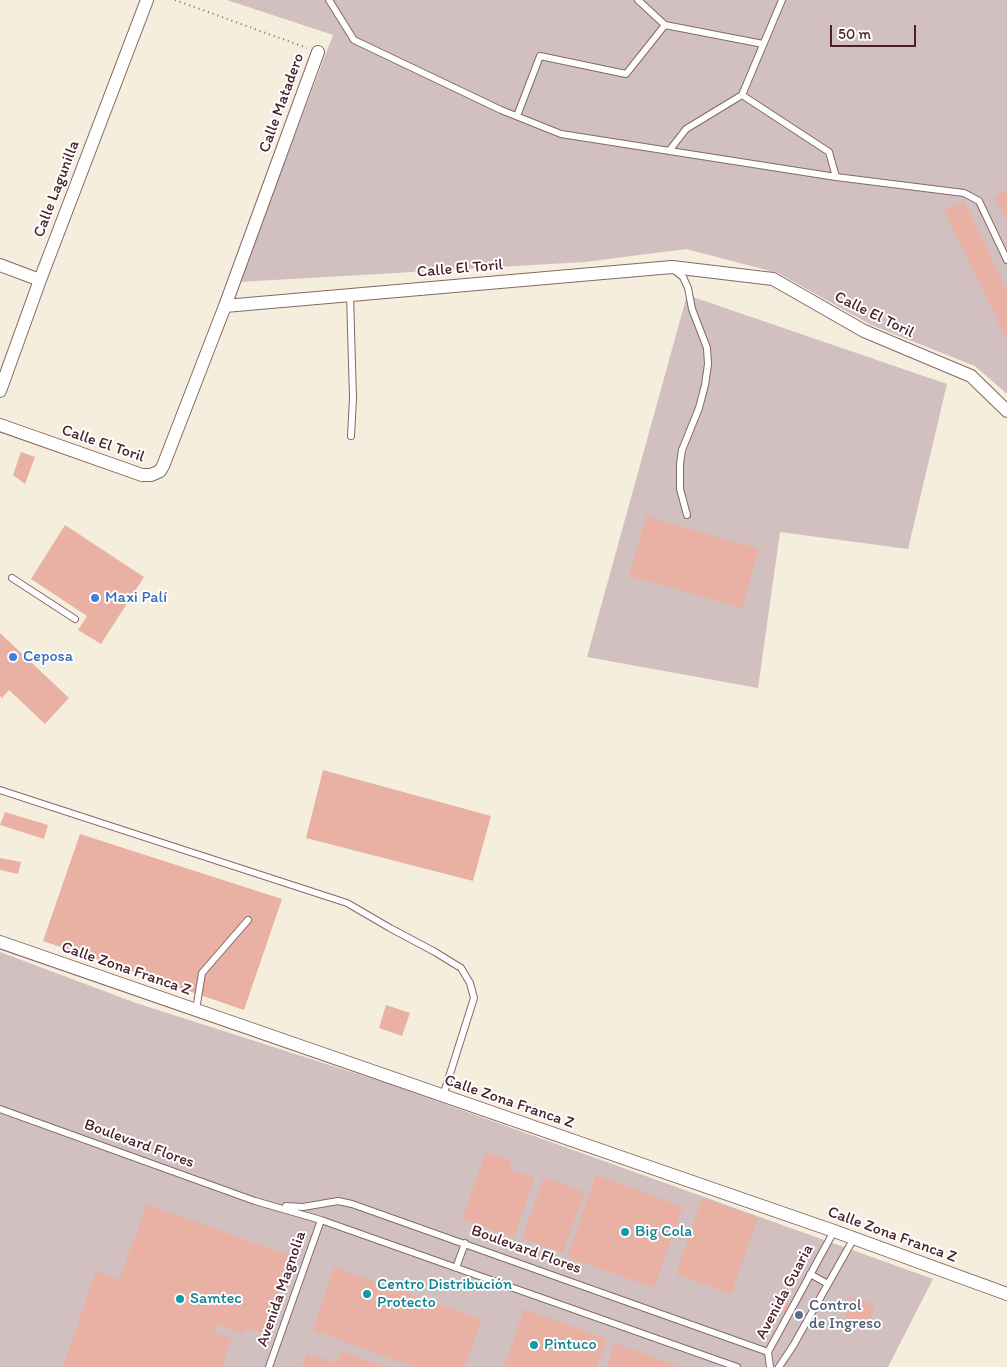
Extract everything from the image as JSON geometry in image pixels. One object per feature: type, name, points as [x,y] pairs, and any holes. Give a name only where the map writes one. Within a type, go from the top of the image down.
[{"type":"street","name":"Calle Lagunilla","points":[[0,391],[40,280],[147,0]]},
{"type":"street","name":"Calle Matadero","points":[[225,306],[318,52]]},
{"type":"street","points":[[0,265],[40,280]]},
{"type":"street","name":"Calle El Toril","points":[[0,425],[142,475],[151,475],[160,471],[225,306],[672,267],[773,280],[864,331],[971,376],[1007,411]]},
{"type":"street","name":"Calle Zona Franca Z","points":[[0,942],[834,1231],[1007,1294]]},
{"type":"lane","points":[[328,0],[354,40],[517,116],[561,134],[836,177],[964,193],[979,201],[1007,260]]},
{"type":"lane","points":[[638,0],[665,24],[763,44]]},
{"type":"lane","points":[[669,151],[686,129],[742,95],[782,0]]},
{"type":"lane","points":[[517,116],[540,56],[626,74],[665,24]]},
{"type":"lane","points":[[742,95],[829,152],[836,177]]},
{"type":"lane","points":[[672,267],[683,277],[688,288],[692,309],[706,348],[708,364],[699,408],[684,445],[680,464],[680,489],[687,515]]},
{"type":"lane","points":[[350,296],[353,398],[351,436]]},
{"type":"lane","points":[[12,578],[75,619]]},
{"type":"lane","points":[[0,790],[347,903],[460,968],[470,983],[474,998],[443,1096]]},
{"type":"lane","points":[[196,1010],[202,973],[248,920]]},
{"type":"lane","name":"Boulevard Flores","points":[[0,1109],[737,1367]]},
{"type":"lane","name":"Boulevard Flores","points":[[270,1204],[303,1207],[326,1202],[344,1202],[465,1243],[768,1352]]},
{"type":"lane","name":"Avenida Magnolia","points":[[269,1367],[321,1220]]},
{"type":"lane","name":"Avenida Guaria","points":[[770,1367],[768,1352],[834,1231]]},
{"type":"lane","name":"Avenida Guaria","points":[[779,1367],[793,1346],[854,1238]]},
{"type":"lane","points":[[456,1268],[465,1243]]},
{"type":"lane","points":[[810,1274],[828,1284]]},
{"type":"path","name":"Calle Matadero","points":[[176,0],[318,52]]},
{"type":"shaded area","points":[[227,0],[1007,0],[1007,394],[975,366],[871,325],[778,273],[686,249],[585,262],[239,282],[333,35]]},
{"type":"shaded area","points":[[687,295],[947,384],[908,549],[780,532],[758,688],[587,657]]},
{"type":"shaded area","points":[[0,952],[136,1003],[389,1084],[933,1279],[888,1367],[0,1367]]},
{"type":"building","points":[[1007,190],[1007,223],[994,196]]},
{"type":"building","points":[[964,201],[1007,290],[1007,340],[944,210]]},
{"type":"building","points":[[21,452],[35,457],[25,484],[13,475]]},
{"type":"building","points":[[646,516],[759,549],[742,608],[629,576]]},
{"type":"building","name":"Maxi Palí","points":[[65,525],[144,577],[101,644],[78,630],[87,616],[31,579]]},
{"type":"building","name":"Ceposa","points":[[0,633],[69,698],[45,724],[9,690],[2,698],[0,696]]},
{"type":"building","points":[[323,770],[491,816],[473,881],[306,838]]},
{"type":"building","points":[[5,812],[48,825],[44,839],[0,825]]},
{"type":"building","points":[[80,834],[282,899],[244,1010],[43,941]]},
{"type":"building","points":[[0,858],[21,862],[18,874],[0,870]]},
{"type":"building","points":[[386,1005],[410,1013],[402,1036],[379,1028]]},
{"type":"building","points":[[486,1152],[512,1161],[509,1169],[535,1178],[514,1237],[462,1219]]},
{"type":"building","name":"Big Cola","points":[[596,1175],[683,1207],[654,1288],[567,1257]]},
{"type":"building","points":[[544,1177],[585,1192],[563,1253],[522,1238]]},
{"type":"building","points":[[702,1198],[758,1218],[731,1294],[676,1274]]},
{"type":"building","name":"Samtec","points":[[147,1204],[291,1256],[261,1333],[247,1328],[244,1334],[217,1324],[214,1332],[232,1339],[222,1367],[63,1367],[96,1271],[119,1280]]},
{"type":"building","name":"Centro Distribución Protecto","points":[[334,1267],[482,1320],[464,1367],[414,1367],[313,1330]]},
{"type":"building","points":[[851,1297],[875,1305],[868,1329],[844,1321]]},
{"type":"building","name":"Control de Ingreso","points":[[786,1303],[816,1320],[812,1327],[782,1311]]},
{"type":"building","points":[[524,1309],[607,1339],[597,1367],[504,1367]]},
{"type":"building","points":[[615,1343],[681,1367],[607,1367]]},
{"type":"building","points":[[341,1351],[385,1367],[302,1367],[307,1353],[337,1363]]},
{"type":"place","name":"Maxi Palí","points":[[95,598]]},
{"type":"place","name":"Ceposa","points":[[13,657]]},
{"type":"place","name":"Big Cola","points":[[625,1232]]},
{"type":"place","name":"Centro Distribución Protecto","points":[[367,1294]]},
{"type":"place","name":"Samtec","points":[[180,1299]]},
{"type":"place","name":"Control de Ingreso","points":[[799,1315]]},
{"type":"place","name":"Pintuco","points":[[534,1345]]}]
